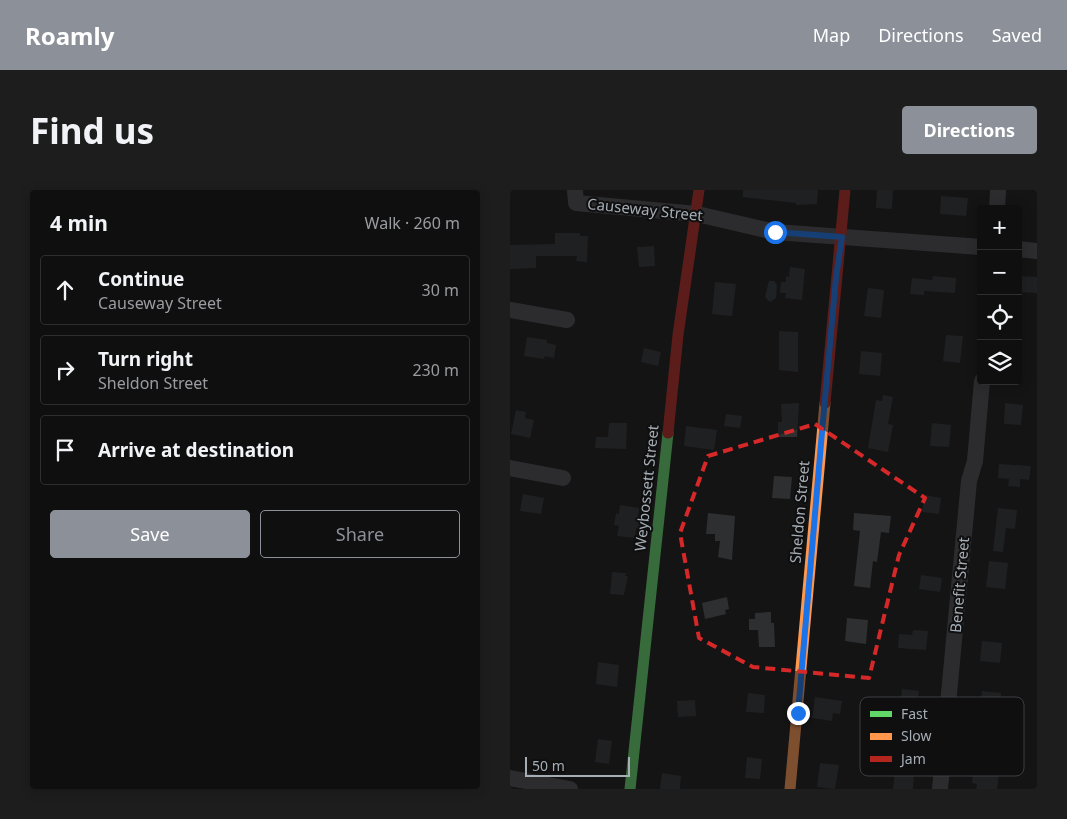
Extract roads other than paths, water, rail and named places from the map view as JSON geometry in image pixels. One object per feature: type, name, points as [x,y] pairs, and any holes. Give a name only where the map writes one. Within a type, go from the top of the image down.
[{"type":"street","name":"Weybossett Street","points":[[630,789],[678,335],[699,190]]},
{"type":"street","name":"Sheldon Street","points":[[790,789],[832,316],[846,190]]},
{"type":"street","points":[[996,205],[998,190]]},
{"type":"street","name":"Causeway Street","points":[[576,197],[697,214],[775,232],[977,247]]},
{"type":"street","points":[[1022,249],[1037,250]]},
{"type":"street","points":[[510,310],[567,320]]},
{"type":"street","name":"Benefit Street","points":[[949,697],[969,482],[975,461],[982,385]]},
{"type":"street","points":[[510,468],[563,478]]},
{"type":"street","name":"Benefit Street","points":[[940,789],[941,776]]},
{"type":"street","points":[[510,778],[570,789]]}]
